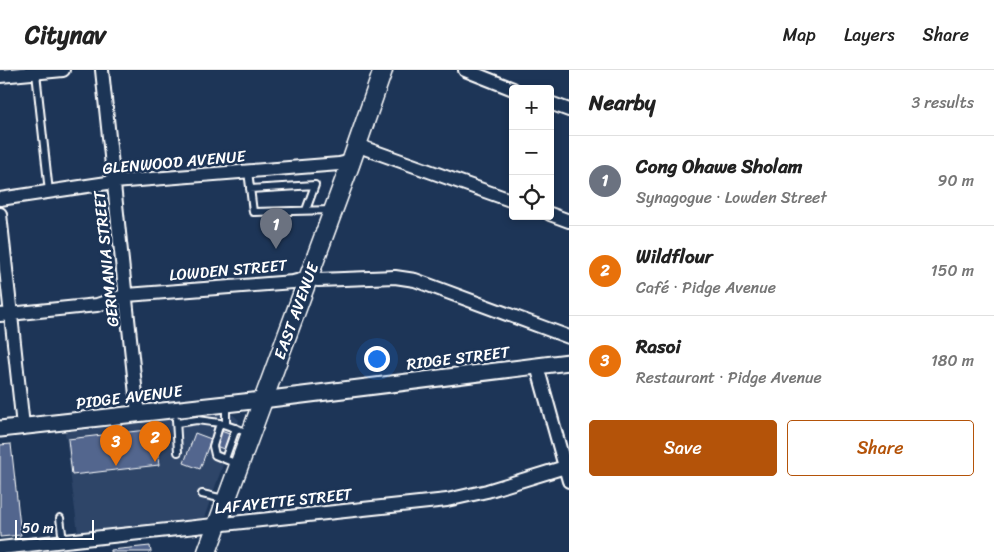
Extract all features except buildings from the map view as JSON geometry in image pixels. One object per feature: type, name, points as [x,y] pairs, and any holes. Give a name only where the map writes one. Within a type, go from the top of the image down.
[{"type":"main road","name":"EAST AVENUE","points":[[207,552],[226,499],[231,462],[243,431],[262,400],[383,70]]},
{"type":"street","points":[[0,76],[63,70]]},
{"type":"street","name":"GERMANIA STREET","points":[[102,70],[138,414]]},
{"type":"street","points":[[465,70],[509,87]]},
{"type":"street","points":[[554,104],[569,110]]},
{"type":"street","name":"GLENWOOD AVENUE","points":[[0,199],[114,182],[339,164],[354,153],[509,200]]},
{"type":"street","points":[[0,214],[6,315],[23,426]]},
{"type":"street","points":[[554,215],[569,221]]},
{"type":"street","name":"LOWDEN STREET","points":[[6,315],[97,305],[127,295],[293,282],[308,278],[318,280],[395,277],[415,280],[569,337]]},
{"type":"street","name":"RIDGE STREET","points":[[262,400],[569,362]]},
{"type":"street","points":[[537,366],[569,481]]},
{"type":"street","name":"PIDGE AVENUE","points":[[0,429],[138,414],[176,416],[226,404],[262,400]]},
{"type":"street","name":"LAFAYETTE STREET","points":[[0,548],[446,500],[487,492],[565,467]]},
{"type":"lane","points":[[36,73],[49,192]]},
{"type":"lane","points":[[248,171],[252,212],[333,210]]},
{"type":"lane","points":[[250,189],[315,185],[306,210]]},
{"type":"lane","points":[[226,404],[223,424],[213,446],[215,455],[231,462],[230,442],[243,431]]},
{"type":"lane","points":[[178,452],[176,416],[223,424],[243,431]]},
{"type":"lane","points":[[202,494],[226,499]]},
{"type":"lane","points":[[60,518],[63,541]]},
{"type":"shaded area","points":[[224,413],[232,414],[239,420],[204,518],[78,533],[65,432]]},
{"type":"place","name":"Cong Ohawe Sholam","points":[[276,249]]},
{"type":"place","name":"Wildflour","points":[[155,462]]},
{"type":"place","name":"Rasoi","points":[[116,466]]}]
